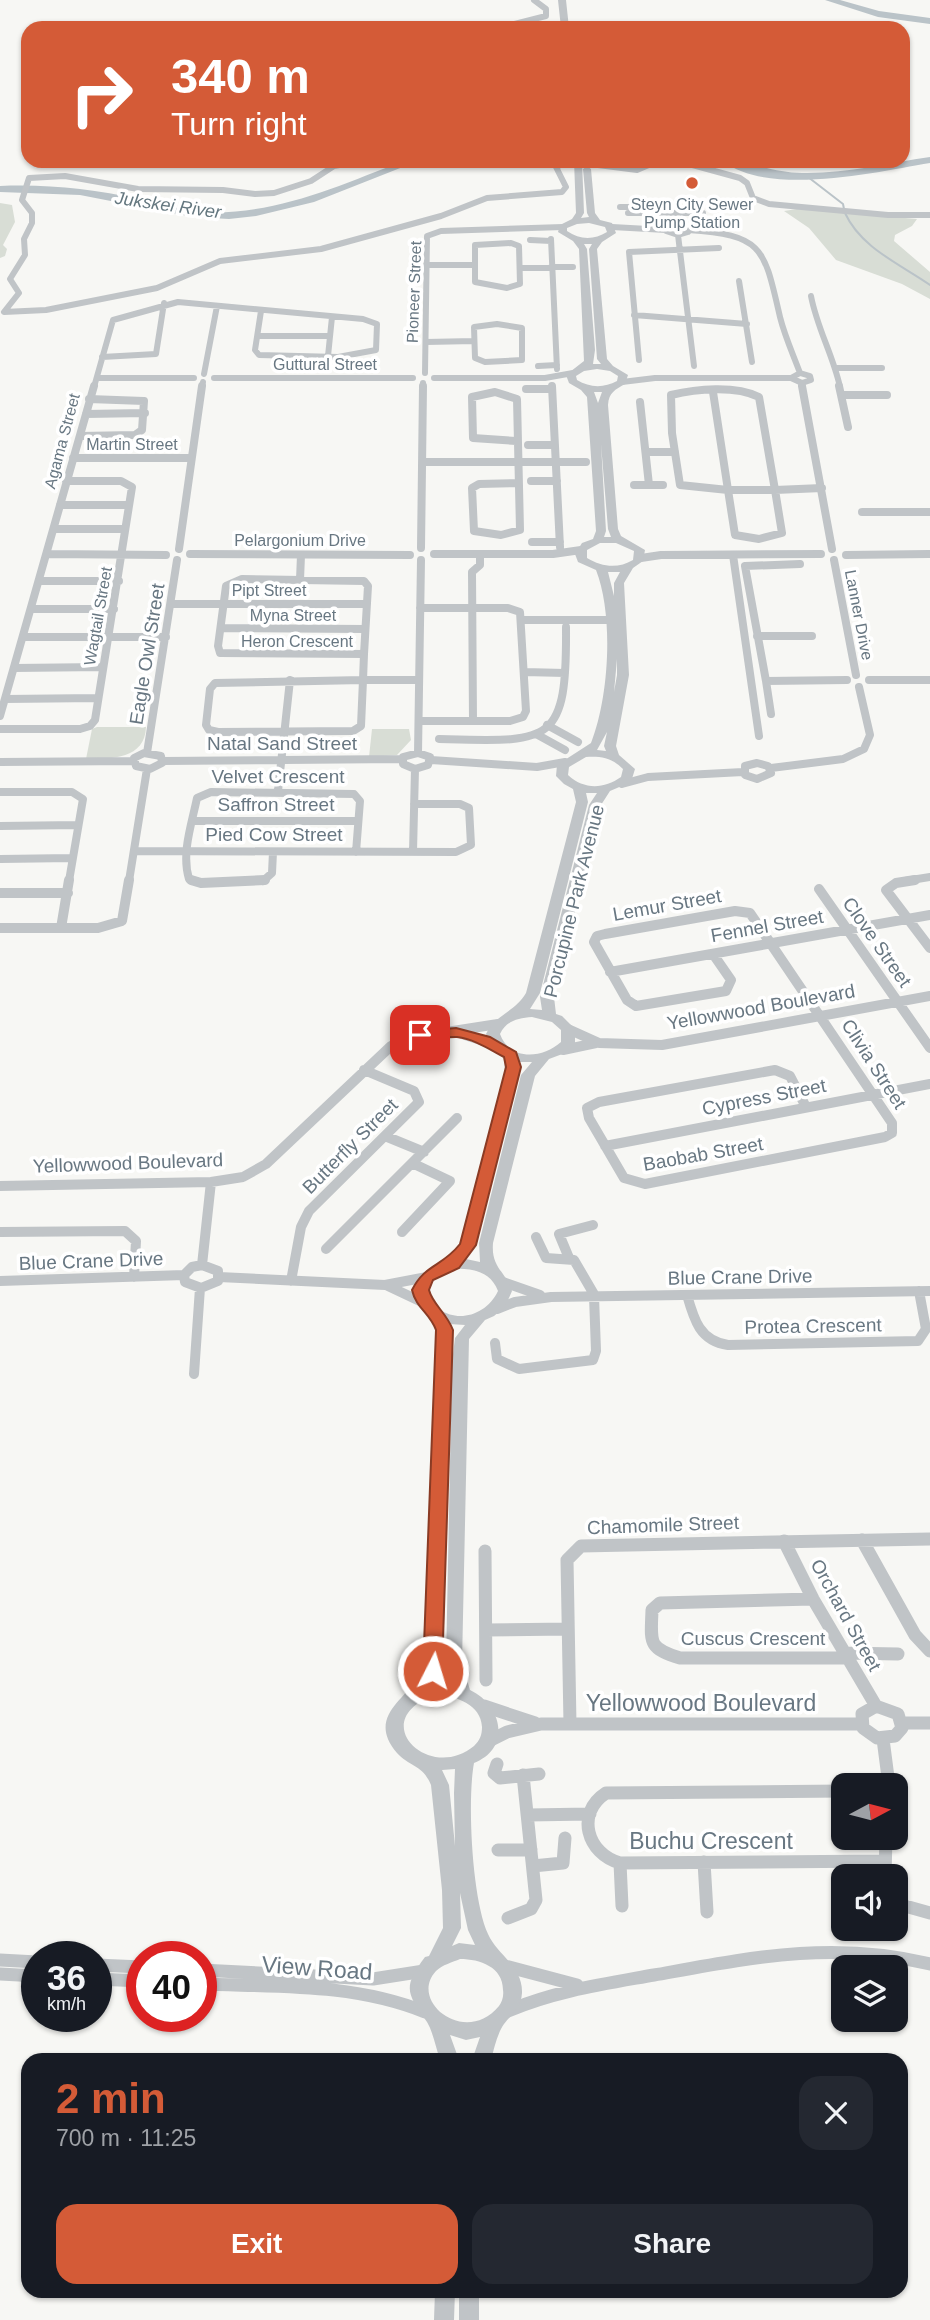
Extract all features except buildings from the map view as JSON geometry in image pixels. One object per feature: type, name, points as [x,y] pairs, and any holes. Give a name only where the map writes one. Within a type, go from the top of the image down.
[{"type":"street","points":[[530,21],[544,18],[546,9],[534,0]]},
{"type":"street","points":[[562,0],[564,21]]},
{"type":"street","points":[[572,0],[574,21]]},
{"type":"street","points":[[331,168],[311,181],[274,193],[255,194],[220,190],[138,189],[65,176],[30,178],[22,200],[32,214],[32,223],[24,239],[25,255],[10,277],[19,293],[4,309],[5,313],[46,310],[157,288],[220,261],[321,249],[441,216],[487,198],[562,192],[566,187],[556,168]]},
{"type":"street","points":[[576,375],[589,362],[590,350],[583,249],[576,239],[563,231],[580,213],[578,168]]},
{"type":"street","points":[[587,168],[591,213],[596,221],[612,230],[666,230],[678,234],[688,230]]},
{"type":"street","points":[[621,168],[642,168]]},
{"type":"street","points":[[704,168],[740,178],[747,183],[753,198],[769,204],[888,215],[930,215]]},
{"type":"street","points":[[620,207],[671,207],[676,226]]},
{"type":"street","points":[[628,214],[703,213]]},
{"type":"street","points":[[575,221],[596,221]]},
{"type":"street","points":[[666,230],[676,226],[688,230],[733,233],[769,264],[788,345],[801,378],[832,549]]},
{"type":"street","points":[[612,230],[598,240],[593,249],[602,359],[608,368],[621,377],[836,378]]},
{"type":"street","name":"Pioneer Street","points":[[425,373],[426,237],[434,232],[563,231]]},
{"type":"street","points":[[678,234],[694,366]]},
{"type":"street","points":[[530,240],[551,239],[557,367],[538,366]]},
{"type":"street","points":[[576,239],[598,240]]},
{"type":"street","points":[[511,243],[519,246],[525,268],[520,284],[507,288],[478,284],[474,280],[474,265],[475,245],[511,243]]},
{"type":"street","points":[[639,360],[629,252],[719,248]]},
{"type":"street","points":[[426,265],[474,265]]},
{"type":"street","points":[[525,268],[573,267]]},
{"type":"street","points":[[739,281],[752,362]]},
{"type":"street","points":[[811,296],[817,326],[831,351],[848,427]]},
{"type":"street","points":[[102,357],[145,357],[157,354],[164,303]]},
{"type":"street","name":"Agama Street","points":[[0,716],[113,320],[164,303],[376,322],[376,350],[369,355],[328,356]]},
{"type":"street","points":[[179,549],[191,458],[217,306]]},
{"type":"street","points":[[261,311],[256,350],[259,355],[328,356],[331,317]]},
{"type":"street","points":[[634,315],[747,324]]},
{"type":"street","points":[[477,325],[519,326],[522,328],[524,356],[517,362],[481,362],[475,358],[474,341],[477,325]]},
{"type":"street","points":[[258,336],[330,336]]},
{"type":"street","points":[[426,342],[474,341]]},
{"type":"street","points":[[413,378],[423,383],[435,378],[545,378],[608,368]]},
{"type":"street","points":[[835,368],[882,368]]},
{"type":"street","points":[[413,378],[425,373],[435,378]]},
{"type":"street","points":[[576,375],[592,396],[594,407],[601,531],[597,541],[582,555]]},
{"type":"street","points":[[621,377],[604,396],[603,405],[613,529],[617,538],[641,554],[821,554],[832,549],[846,555],[929,554]]},
{"type":"street","points":[[97,378],[204,378]]},
{"type":"street","name":"Guttural Street","points":[[204,378],[413,378]]},
{"type":"street","points":[[421,548],[423,383]]},
{"type":"street","points":[[526,389],[552,388],[560,544],[532,542]]},
{"type":"street","points":[[585,388],[610,388]]},
{"type":"street","points":[[713,392],[726,489],[733,532],[743,538],[780,536],[774,489],[758,395],[713,392],[679,392],[669,397],[680,485],[692,489],[726,489],[774,489],[822,488]]},
{"type":"street","points":[[516,441],[483,441],[472,438],[473,395],[495,393],[516,396],[520,530],[501,535],[474,531],[474,486],[518,483]]},
{"type":"street","points":[[841,395],[887,395]]},
{"type":"street","points":[[80,436],[138,434],[142,430],[146,404],[142,400],[89,399]]},
{"type":"street","points":[[640,402],[649,485]]},
{"type":"street","points":[[86,414],[145,413]]},
{"type":"street","points":[[528,445],[555,444]]},
{"type":"street","points":[[647,452],[675,452]]},
{"type":"street","name":"Martin Street","points":[[73,458],[191,458]]},
{"type":"street","points":[[422,462],[586,462]]},
{"type":"street","points":[[61,505],[128,505],[132,487],[127,482],[66,481]]},
{"type":"street","points":[[531,481],[557,481]]},
{"type":"street","points":[[634,485],[663,485]]},
{"type":"street","name":"Wagtail Street","points":[[0,729],[86,728],[94,723],[119,581],[128,505]]},
{"type":"street","points":[[862,512],[930,512]]},
{"type":"street","points":[[54,530],[125,529]]},
{"type":"street","points":[[597,541],[625,541]]},
{"type":"street","points":[[410,555],[421,548],[429,549],[434,554]]},
{"type":"street","points":[[166,555],[179,549],[190,554]]},
{"type":"street","points":[[47,554],[166,555],[177,560],[190,554]]},
{"type":"street","name":"Pelargonium Drive","points":[[190,554],[410,555]]},
{"type":"street","points":[[410,555],[421,560],[434,554],[582,555],[601,568],[608,584],[610,687],[596,744],[583,754]]},
{"type":"street","points":[[473,721],[472,572],[480,565],[480,554]]},
{"type":"street","points":[[614,756],[610,746],[623,662],[619,583],[628,567],[641,554]]},
{"type":"street","points":[[821,554],[834,561],[846,555]]},
{"type":"street","points":[[300,580],[302,555]]},
{"type":"street","points":[[733,555],[759,736]]},
{"type":"street","name":"Eagle Owl Street","points":[[147,753],[177,560]]},
{"type":"street","points":[[421,560],[418,753],[431,760],[537,767],[579,788],[606,789],[657,776],[743,772],[748,777],[762,778],[769,776],[771,768],[752,763],[745,766],[743,772]]},
{"type":"street","name":"Lanner Drive","points":[[834,561],[856,675]]},
{"type":"street","points":[[771,714],[745,566],[800,564]]},
{"type":"street","points":[[601,568],[628,567]]},
{"type":"street","name":"Heron Crescent","points":[[284,731],[346,732],[361,726],[368,586],[364,582],[300,580],[232,581],[226,586],[218,650],[225,654],[364,654]]},
{"type":"street","points":[[39,581],[119,581]]},
{"type":"street","name":"Pipt Street","points":[[171,604],[367,604]]},
{"type":"street","points":[[419,721],[517,720],[526,715],[520,612],[513,609],[420,608]]},
{"type":"street","points":[[32,609],[114,609]]},
{"type":"street","points":[[522,620],[610,620]]},
{"type":"street","points":[[545,626],[594,626]]},
{"type":"street","points":[[439,727],[439,742],[521,739],[536,734],[557,718],[565,673],[566,626]]},
{"type":"street","name":"Myna Street","points":[[220,628],[365,629]]},
{"type":"street","points":[[757,636],[812,636]]},
{"type":"street","points":[[24,637],[166,637]]},
{"type":"street","points":[[14,668],[103,667]]},
{"type":"street","points":[[524,673],[565,673]]},
{"type":"street","points":[[766,681],[846,680],[856,675],[869,680],[930,680]]},
{"type":"street","points":[[278,791],[290,680]]},
{"type":"street","points":[[284,731],[209,730],[206,721],[210,689],[221,681],[419,680]]},
{"type":"street","points":[[846,680],[859,687],[866,685],[869,680]]},
{"type":"street","name":"Lanner Drive","points":[[771,768],[842,759],[864,749],[870,734],[859,687]]},
{"type":"street","points":[[5,699],[98,698]]},
{"type":"street","points":[[547,725],[578,742]]},
{"type":"street","points":[[536,734],[565,756]]},
{"type":"street","points":[[0,762],[133,761],[147,753],[157,754],[163,761],[159,766],[147,769],[136,766],[133,761]]},
{"type":"street","name":"Natal Sand Street","points":[[163,761],[401,759],[406,755],[418,753]]},
{"type":"street","points":[[565,756],[561,772],[565,779]]},
{"type":"street","points":[[537,767],[565,756],[614,756],[626,764],[657,776]]},
{"type":"street","points":[[401,759],[406,766],[415,769],[425,767],[431,760]]},
{"type":"street","points":[[622,784],[630,774],[626,764]]},
{"type":"street","points":[[0,928],[105,928],[122,921],[147,769]]},
{"type":"street","points":[[413,852],[415,769]]},
{"type":"street","name":"Porcupine Park Avenue","points":[[512,1016],[524,1008],[533,993],[582,802],[579,788]]},
{"type":"street","name":"Porcupine Park Avenue","points":[[549,1015],[547,998],[595,805],[606,789]]},
{"type":"street","name":"Velvet Crescent","points":[[188,852],[197,798],[204,793],[278,791],[354,794],[360,801],[356,852]]},
{"type":"street","points":[[0,792],[77,794],[83,799],[61,928]]},
{"type":"street","name":"Pied Cow Street","points":[[135,851],[456,852],[468,849],[472,842],[469,808],[460,804],[414,804]]},
{"type":"street","name":"Saffron Street","points":[[193,821],[358,821]]},
{"type":"street","points":[[0,826],[78,825]]},
{"type":"street","points":[[188,852],[187,876],[194,882],[201,883],[262,882],[272,873],[273,852]]},
{"type":"street","points":[[0,859],[72,858]]},
{"type":"street","points":[[930,877],[888,887],[888,894],[930,948]]},
{"type":"street","name":"Clove Street","points":[[819,889],[930,1048]]},
{"type":"street","points":[[0,893],[68,893]]},
{"type":"street","name":"Lemur Street","points":[[713,954],[731,981],[730,988],[721,992],[636,1006],[627,1000],[594,946],[597,936],[735,911],[754,915]]},
{"type":"street","name":"Clivia Street","points":[[754,915],[894,1127]]},
{"type":"street","name":"Fennel Street","points":[[610,972],[930,915]]},
{"type":"street","name":"Yellowwood Boulevard","points":[[563,1050],[599,1043],[662,1045],[930,996]]},
{"type":"street","points":[[463,1691],[454,1672],[462,1338],[479,1318],[497,1308],[503,1300],[503,1282],[490,1270],[485,1257],[486,1243],[528,1075],[543,1058],[563,1050],[568,1043],[568,1029],[549,1015],[530,1013],[512,1016],[498,1024],[493,1034],[496,1045],[511,1055],[543,1058]]},
{"type":"street","name":"Yellowwood Boulevard","points":[[0,1186],[211,1181],[243,1177],[260,1169],[364,1070],[400,1041],[498,1024]]},
{"type":"street","name":"Yellowwood Boulevard","points":[[568,1029],[599,1043]]},
{"type":"street","name":"Yellowwood Boulevard","points":[[456,1033],[496,1045]]},
{"type":"street","points":[[219,1277],[385,1285],[427,1277],[453,1264],[463,1254],[471,1234],[512,1073],[511,1055]]},
{"type":"street","name":"Butterfly Street","points":[[291,1281],[306,1216],[416,1105],[419,1098],[409,1088],[364,1070]]},
{"type":"street","name":"Baobab Street","points":[[806,1107],[790,1076],[775,1070],[612,1100],[587,1108],[624,1178],[645,1184],[885,1138],[892,1133],[894,1127]]},
{"type":"street","name":"Cypress Street","points":[[605,1146],[930,1084]]},
{"type":"street","points":[[326,1250],[457,1118]]},
{"type":"street","points":[[385,1136],[424,1152]]},
{"type":"street","points":[[402,1233],[450,1181],[445,1176],[412,1163]]},
{"type":"street","points":[[202,1265],[211,1181]]},
{"type":"street","points":[[569,1258],[559,1234],[593,1225]]},
{"type":"street","points":[[0,1232],[125,1231],[136,1241],[134,1277]]},
{"type":"street","points":[[495,1343],[497,1359],[519,1369],[593,1360],[596,1351],[594,1296],[578,1263],[569,1258],[546,1258],[536,1237]]},
{"type":"street","points":[[453,1264],[469,1264],[490,1270]]},
{"type":"street","points":[[202,1265],[215,1268],[219,1277],[211,1286],[200,1288],[187,1284],[184,1275],[192,1267],[202,1265]]},
{"type":"street","name":"Blue Crane Drive","points":[[0,1281],[184,1275]]},
{"type":"street","points":[[424,1303],[420,1290],[427,1277]]},
{"type":"street","name":"Blue Crane Drive","points":[[503,1282],[551,1297]]},
{"type":"street","points":[[385,1285],[424,1303],[439,1315],[458,1320],[479,1318]]},
{"type":"street","points":[[194,1374],[200,1288]]},
{"type":"street","name":"Blue Crane Drive","points":[[497,1308],[515,1302],[551,1297],[925,1291]]},
{"type":"street","name":"Protea Crescent","points":[[687,1295],[696,1325],[708,1342],[719,1345],[778,1345],[918,1341],[926,1329],[925,1291]]},
{"type":"street","points":[[439,1315],[445,1335],[435,1661],[428,1681],[398,1709],[393,1728],[400,1746],[433,1769],[440,1786],[451,1890],[452,1928],[418,1992],[447,2053]]},
{"type":"street","name":"Chamomile Street","points":[[570,1724],[567,1560],[580,1546],[930,1539]]},
{"type":"street","points":[[862,1540],[915,1635],[930,1651]]},
{"type":"street","name":"Orchard Street","points":[[784,1541],[813,1599],[876,1706]]},
{"type":"street","points":[[485,1551],[486,1680]]},
{"type":"street","name":"Cuscus Crescent","points":[[813,1599],[660,1604],[653,1609],[651,1640],[658,1651],[680,1658],[898,1654]]},
{"type":"street","points":[[486,1630],[568,1629]]},
{"type":"street","points":[[414,1695],[438,1688],[463,1691],[484,1706],[491,1724],[487,1742],[466,1759],[442,1764],[418,1759]]},
{"type":"street","name":"Yellowwood Boulevard","points":[[484,1706],[541,1724]]},
{"type":"street","points":[[876,1706],[893,1710],[902,1723],[895,1736],[883,1738],[866,1732],[860,1724],[865,1711],[876,1706]]},
{"type":"street","points":[[902,1723],[930,1723]]},
{"type":"street","name":"Yellowwood Boulevard","points":[[487,1742],[507,1731],[541,1724],[860,1724]]},
{"type":"street","points":[[883,1738],[887,1773]]},
{"type":"street","points":[[466,1759],[461,1784],[473,1915],[480,1939],[508,1973],[513,1993],[484,2053]]},
{"type":"street","points":[[497,1764],[495,1777],[539,1774]]},
{"type":"street","points":[[508,1918],[535,1905],[523,1775]]},
{"type":"street","points":[[528,1815],[590,1814],[593,1800],[606,1793],[831,1791]]},
{"type":"street","name":"Buchu Crescent","points":[[590,1814],[592,1849],[604,1859],[620,1863],[884,1861]]},
{"type":"street","points":[[533,1866],[563,1863],[565,1838]]},
{"type":"street","points":[[498,1850],[531,1850]]},
{"type":"street","points":[[884,1864],[885,1850]]},
{"type":"street","points":[[704,1862],[707,1912]]},
{"type":"street","points":[[620,1863],[622,1906]]},
{"type":"street","points":[[908,1907],[930,1913]]},
{"type":"street","points":[[431,2017],[466,2031],[500,2017],[530,2000],[583,1986],[771,1955],[830,1949],[882,1951],[930,1964]]},
{"type":"street","points":[[430,1965],[459,1951],[482,1954],[497,1962],[550,1980],[583,1986]]},
{"type":"street","points":[[0,1960],[21,1961]]},
{"type":"street","name":"View Road","points":[[217,1971],[373,1979],[430,1965]]},
{"type":"street","points":[[0,1974],[21,1975]]},
{"type":"street","name":"View Road","points":[[217,1985],[364,1992],[399,1999],[431,2017]]},
{"type":"street","points":[[444,2320],[445,2298]]},
{"type":"street","points":[[468,2320],[469,2298]]},
{"type":"shaded area","points":[[0,203],[12,205],[15,222],[3,245],[7,249],[5,256],[0,258]]},
{"type":"shaded area","points":[[797,209],[917,219],[912,226],[895,235],[894,241],[930,272],[930,299],[902,284],[836,260],[809,228],[784,211]]},
{"type":"shaded area","points":[[146,727],[140,746],[133,751],[116,757],[86,759],[92,729]]},
{"type":"shaded area","points":[[372,729],[409,729],[411,740],[397,755],[369,757]]},
{"type":"waterway","name":"Jukskei River","points":[[830,0],[878,14],[930,21]]},
{"type":"waterway","name":"Jukskei River","points":[[910,163],[930,160]]},
{"type":"waterway","name":"Jukskei River","points":[[0,189],[32,188],[80,192],[193,214],[229,215],[256,213],[310,200],[395,168]]},
{"type":"waterway","name":"Jukskei River","points":[[747,168],[802,177],[879,168]]},
{"type":"waterway","points":[[808,177],[843,204],[844,209]]},
{"type":"waterway","points":[[845,213],[871,246],[930,285]]},
{"type":"place","name":"Steyn City Sewer Pump Station","points":[[692,183]]},
{"type":"route","points":[[420,1035],[456,1033],[484,1040],[511,1055],[513,1062],[468,1245],[453,1264],[436,1270],[427,1277],[420,1290],[424,1303],[439,1315],[445,1330],[433,1671]]}]
